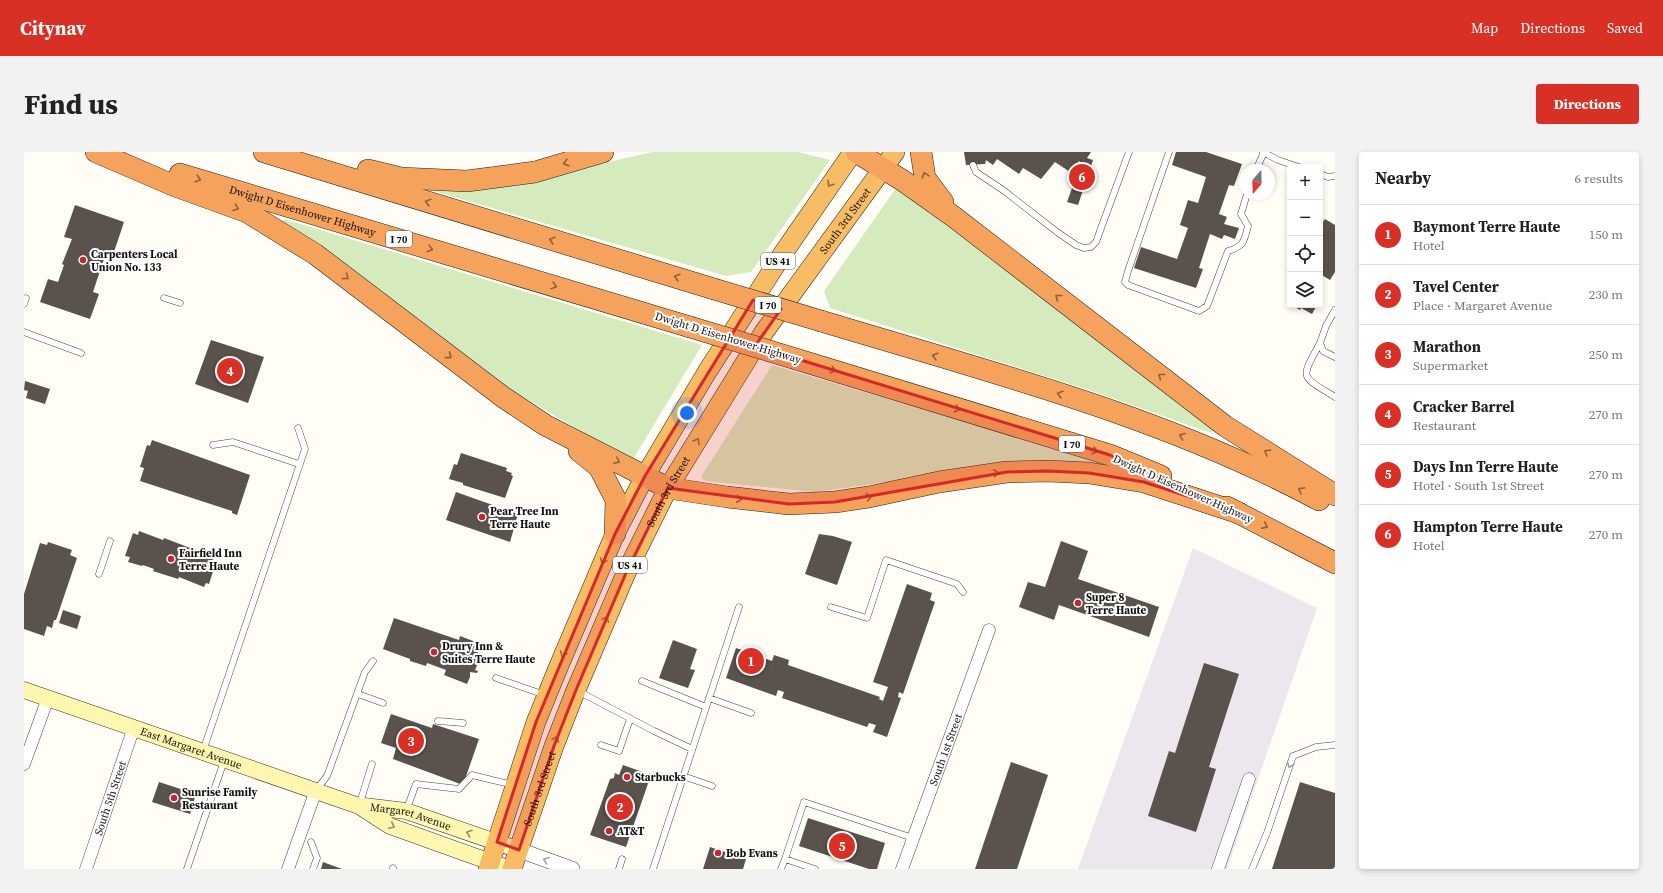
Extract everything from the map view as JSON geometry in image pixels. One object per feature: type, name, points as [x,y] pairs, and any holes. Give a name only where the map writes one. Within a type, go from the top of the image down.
[{"type":"highway","points":[[96,152],[175,186],[247,212],[315,254],[503,397],[545,425],[599,467],[616,500],[616,534]]},
{"type":"highway","name":"Dwight D Eisenhower Highway","points":[[107,152],[796,359],[1110,456],[1173,482],[1239,513],[1335,562]]},
{"type":"highway","name":"I 70","points":[[264,152],[1095,404],[1184,437],[1278,478],[1335,508]]},
{"type":"highway","points":[[286,152],[400,178],[467,181],[535,172],[604,152]]},
{"type":"highway","name":"US 41","points":[[489,866],[515,785],[547,695],[616,534],[645,476],[707,372],[779,259],[852,152]]},
{"type":"highway","points":[[856,152],[889,160],[954,217],[1225,426],[1335,495]]},
{"type":"highway","points":[[921,152],[925,178],[954,217]]},
{"type":"highway","name":"South 3rd Street","points":[[511,869],[519,850],[554,746],[576,690],[626,574],[668,488],[764,332],[889,160]]},
{"type":"highway","points":[[545,425],[668,488],[727,498],[789,504],[869,498],[939,482],[1007,472],[1048,471],[1089,473],[1144,482],[1239,513]]},
{"type":"main road","name":"East Margaret Avenue","points":[[24,690],[359,806]]},
{"type":"main road","name":"Margaret Avenue","points":[[359,806],[406,811],[519,850]]},
{"type":"main road","name":"Margaret Avenue","points":[[359,806],[390,826],[489,866],[511,869]]},
{"type":"street","name":"South 1st Street","points":[[902,869],[989,630]]},
{"type":"street","points":[[24,764],[48,698]]},
{"type":"street","name":"South 5th Street","points":[[86,869],[134,727]]},
{"type":"street","points":[[1218,869],[1249,779]]},
{"type":"street","points":[[288,869],[316,790]]},
{"type":"street","name":"Margaret Avenue","points":[[519,850],[572,869]]},
{"type":"lane","points":[[973,165],[976,172],[1003,190],[1057,232],[1076,245],[1084,248],[1091,247],[1096,242],[1129,152]]},
{"type":"lane","points":[[1169,152],[1128,270],[1125,282],[1128,286],[1199,311],[1207,306],[1228,251],[1237,248],[1244,243],[1248,226],[1241,214],[1244,200]]},
{"type":"lane","points":[[1258,164],[1263,152],[1278,160],[1290,164]]},
{"type":"lane","points":[[1323,175],[1328,177],[1335,176]]},
{"type":"lane","points":[[164,298],[180,303]]},
{"type":"lane","points":[[1335,310],[1306,369],[1308,381],[1335,397]]},
{"type":"lane","points":[[24,332],[81,353]]},
{"type":"lane","points":[[1320,343],[1323,351],[1335,357]]},
{"type":"lane","points":[[203,751],[305,449],[298,428]]},
{"type":"lane","points":[[213,445],[233,442],[299,464]]},
{"type":"lane","points":[[99,574],[110,541]]},
{"type":"lane","points":[[831,607],[867,618],[886,560],[957,584],[963,592]]},
{"type":"lane","points":[[653,869],[739,606]]},
{"type":"lane","points":[[316,790],[327,776],[365,672],[373,660]]},
{"type":"lane","points":[[496,678],[547,695]]},
{"type":"lane","points":[[642,681],[706,707]]},
{"type":"lane","points":[[576,690],[692,749]]},
{"type":"lane","points":[[358,694],[383,703]]},
{"type":"lane","points":[[709,698],[751,713]]},
{"type":"lane","points":[[601,745],[619,751],[630,718]]},
{"type":"lane","points":[[438,721],[463,723]]},
{"type":"lane","points":[[1252,869],[1267,833],[1293,756],[1316,747],[1335,745]]},
{"type":"lane","points":[[187,869],[224,758]]},
{"type":"lane","points":[[359,806],[372,764]]},
{"type":"lane","points":[[406,811],[416,784],[459,789],[472,775],[515,785]]},
{"type":"lane","points":[[683,776],[712,786]]},
{"type":"lane","points":[[781,869],[804,802],[913,838]]},
{"type":"lane","points":[[311,842],[317,858],[313,869]]},
{"type":"lane","points":[[619,869],[622,858]]},
{"type":"lane","points":[[785,859],[815,869]]},
{"type":"highlighted area","points":[[753,300],[781,309],[755,346],[1110,455],[1239,513],[1144,482],[1089,473],[1048,471],[1007,472],[835,502],[789,504],[668,488],[626,573],[576,690],[554,746],[519,850],[497,842],[536,722],[615,534],[645,476]]},
{"type":"shaded area","points":[[1193,548],[1317,608],[1227,869],[1078,869]]},
{"type":"green space","points":[[652,152],[798,152],[830,160],[751,272],[726,276],[430,190],[431,185],[595,165]]},
{"type":"green space","points":[[896,188],[1217,428],[1211,433],[1092,391],[830,308],[824,291]]},
{"type":"green space","points":[[284,219],[702,345],[632,461],[504,386],[486,370],[281,227]]},
{"type":"green space","points":[[772,365],[1067,452],[1102,464],[1102,468],[924,477],[815,492],[705,481],[701,477]]},
{"type":"building","points":[[964,152],[1091,152],[1087,158],[1093,160],[1078,205],[1067,202],[1081,163],[1079,161],[1070,172],[1055,162],[1041,179],[1023,168],[1019,174],[997,159],[993,165],[986,160],[985,164],[966,165]]},
{"type":"building","points":[[1176,152],[1206,152],[1242,164],[1239,164],[1239,172],[1234,186],[1229,185],[1219,214],[1227,217],[1224,224],[1239,228],[1235,239],[1224,235],[1222,239],[1210,234],[1199,268],[1203,269],[1196,288],[1134,268],[1141,247],[1177,259],[1188,228],[1180,225],[1188,200],[1198,203],[1206,177],[1172,165]]},
{"type":"building","name":"Carpenters Local Union No. 133","points":[[75,205],[124,222],[113,255],[106,253],[93,292],[99,294],[90,319],[40,302],[48,279],[58,282],[64,265],[62,264],[72,239],[64,237]]},
{"type":"building","points":[[1325,219],[1335,225],[1335,272],[1330,280],[1323,276],[1323,222]]},
{"type":"building","points":[[1301,308],[1315,308],[1312,314]]},
{"type":"building","points":[[211,340],[264,357],[248,403],[195,384]]},
{"type":"building","points":[[25,381],[50,389],[45,404],[26,398],[28,391],[24,390]]},
{"type":"building","points":[[152,440],[250,475],[237,515],[232,513],[232,511],[140,481],[144,468],[140,467],[147,445],[150,446]]},
{"type":"building","points":[[461,453],[507,468],[506,471],[512,473],[511,475],[513,476],[505,498],[449,479],[454,464],[457,465]]},
{"type":"building","name":"Pear Tree Inn Terre Haute","points":[[456,492],[518,514],[510,542],[446,520]]},
{"type":"building","name":"Fairfield Inn Terre Haute","points":[[139,531],[163,540],[164,538],[214,557],[212,561],[216,562],[209,584],[206,583],[204,587],[179,577],[178,579],[153,571],[154,569],[143,565],[128,562],[130,557],[125,556],[133,533],[138,535]]},
{"type":"building","points":[[819,534],[833,536],[852,542],[837,585],[805,574]]},
{"type":"building","points":[[1061,541],[1088,551],[1078,579],[1159,607],[1149,637],[1059,605],[1054,620],[1019,607],[1028,582],[1045,587]]},
{"type":"building","points":[[48,542],[72,550],[70,555],[77,558],[56,620],[54,620],[52,628],[47,626],[44,636],[24,629],[24,594],[40,543],[47,545]]},
{"type":"building","points":[[907,584],[932,593],[930,600],[935,602],[903,694],[899,692],[898,697],[901,698],[887,737],[873,732],[876,725],[869,723],[867,727],[782,698],[784,692],[778,690],[776,696],[726,678],[736,648],[772,661],[774,655],[789,660],[788,665],[880,697],[879,699],[883,701],[888,687],[873,682]]},
{"type":"building","points":[[63,610],[81,616],[77,629],[59,623]]},
{"type":"building","name":"Drury Inn & Suites Terre Haute","points":[[394,618],[459,640],[460,636],[481,644],[477,655],[483,657],[482,660],[480,659],[475,670],[478,671],[477,673],[470,672],[470,677],[467,684],[444,675],[446,670],[427,663],[426,666],[410,661],[410,659],[383,649]]},
{"type":"building","points":[[673,640],[697,649],[690,669],[695,670],[688,688],[659,678]]},
{"type":"building","points":[[1204,663],[1239,674],[1209,767],[1216,769],[1196,832],[1148,816],[1169,751],[1175,753]]},
{"type":"building","points":[[391,714],[432,728],[433,724],[479,739],[463,785],[393,759],[396,748],[381,743]]},
{"type":"building","points":[[1011,762],[1048,775],[1017,869],[975,869]]},
{"type":"building","points":[[623,765],[651,775],[626,847],[590,835],[610,779],[614,778],[615,773],[619,775]]},
{"type":"building","name":"Sunrise Family Restaurant","points":[[159,782],[196,794],[190,814],[152,802]]},
{"type":"building","points":[[1300,782],[1335,793],[1335,869],[1272,869]]},
{"type":"building","points":[[808,818],[885,843],[877,869],[869,869],[799,846]]},
{"type":"building","name":"Bob Evans","points":[[710,847],[746,859],[743,869],[703,869]]},
{"type":"building","points":[[323,862],[342,869],[321,869]]},
{"type":"place","name":"Hampton Terre Haute","points":[[1082,177]]},
{"type":"place","name":"Carpenters Local Union No. 133","points":[[83,260]]},
{"type":"place","name":"Cracker Barrel","points":[[230,371]]},
{"type":"place","name":"Pear Tree Inn Terre Haute","points":[[482,517]]},
{"type":"place","name":"Fairfield Inn Terre Haute","points":[[171,559]]},
{"type":"place","name":"Super 8 Terre Haute","points":[[1078,603]]},
{"type":"place","name":"Drury Inn & Suites Terre Haute","points":[[434,652]]},
{"type":"place","name":"Baymont Terre Haute","points":[[751,661]]},
{"type":"place","name":"Marathon","points":[[411,741]]},
{"type":"place","name":"Starbucks","points":[[627,777]]},
{"type":"place","name":"Sunrise Family Restaurant","points":[[174,798]]},
{"type":"place","name":"Tavel Center","points":[[620,807]]},
{"type":"place","name":"AT&T","points":[[609,831]]},
{"type":"place","name":"Days Inn Terre Haute","points":[[842,846]]},
{"type":"place","name":"Bob Evans","points":[[718,853]]}]
